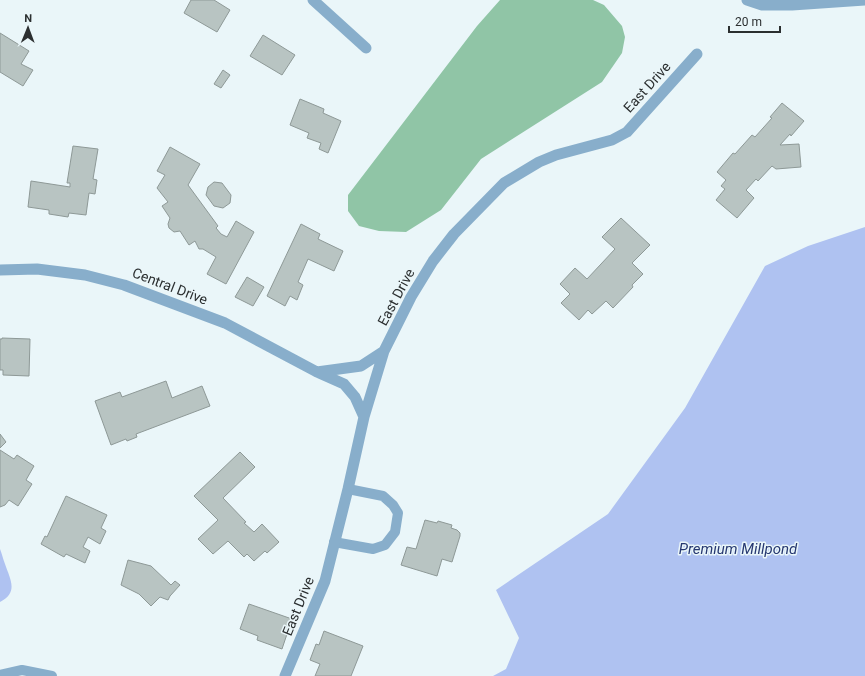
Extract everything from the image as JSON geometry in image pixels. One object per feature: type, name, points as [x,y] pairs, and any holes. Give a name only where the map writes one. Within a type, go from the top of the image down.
[{"type":"street","points":[[313,0],[366,48]]},
{"type":"street","points":[[747,0],[762,5],[792,5],[865,0]]},
{"type":"street","name":"East Drive","points":[[285,676],[325,581],[364,417],[384,351],[411,297],[433,261],[454,234],[504,183],[539,162],[556,155],[612,140],[627,132],[697,54]]},
{"type":"street","name":"Central Drive","points":[[0,270],[36,270],[85,275],[124,285],[225,323],[317,372],[344,384],[355,397],[364,417]]},
{"type":"street","points":[[317,372],[361,366],[384,351]]},
{"type":"lane","points":[[334,542],[373,549],[385,545],[395,532],[398,513],[393,504],[383,496],[348,489]]},
{"type":"lane","points":[[0,675],[22,670],[52,676]]},
{"type":"green space","points":[[500,0],[593,0],[604,5],[622,26],[625,37],[622,53],[602,82],[481,159],[441,210],[406,232],[379,231],[359,226],[348,211],[348,195],[477,26]]},
{"type":"water","name":"Premium Millpond","points":[[865,227],[865,676],[493,676],[506,669],[519,638],[496,590],[608,514],[685,408],[765,266],[808,246]]},
{"type":"water","points":[[0,549],[12,585],[10,594],[0,602]]},
{"type":"building","points":[[191,0],[214,0],[230,10],[217,32],[184,13]]},
{"type":"building","points":[[0,33],[29,51],[21,64],[33,70],[23,86],[0,72]]},
{"type":"building","points":[[263,35],[295,55],[282,75],[250,56]]},
{"type":"building","points":[[223,70],[230,75],[221,88],[214,84]]},
{"type":"building","points":[[300,99],[324,109],[323,113],[341,121],[328,153],[319,149],[321,143],[307,138],[309,133],[290,125]]},
{"type":"building","points":[[782,103],[804,121],[791,136],[790,134],[780,145],[799,144],[801,167],[776,169],[772,166],[758,181],[756,179],[746,190],[754,198],[737,218],[716,200],[725,189],[721,186],[726,180],[717,172],[733,153],[735,154],[752,135],[755,137],[772,118],[770,117]]},
{"type":"building","points":[[73,146],[98,149],[93,179],[97,180],[95,194],[89,193],[86,215],[69,213],[68,217],[49,214],[49,210],[28,207],[31,181],[70,187],[70,183],[67,183]]},
{"type":"building","points":[[170,147],[200,164],[188,185],[218,226],[216,228],[221,234],[227,237],[236,221],[254,232],[226,284],[207,274],[216,257],[203,249],[199,249],[195,241],[189,245],[180,231],[174,232],[169,228],[168,224],[170,218],[162,206],[168,202],[157,188],[165,175],[157,171]]},
{"type":"building","points":[[214,182],[222,183],[231,195],[230,203],[223,208],[214,206],[206,195],[208,187]]},
{"type":"building","points":[[621,218],[650,245],[632,263],[643,274],[613,308],[606,301],[592,314],[588,310],[579,320],[561,303],[570,294],[560,284],[575,268],[587,279],[615,249],[602,237]]},
{"type":"building","points":[[301,224],[320,234],[318,239],[343,251],[334,271],[308,259],[298,282],[303,285],[297,300],[290,296],[285,306],[267,296]]},
{"type":"building","points":[[247,277],[264,287],[253,306],[235,297]]},
{"type":"building","points":[[0,339],[30,339],[29,376],[3,375],[3,370],[0,370]]},
{"type":"building","points":[[166,381],[172,398],[202,386],[210,406],[136,434],[137,437],[127,441],[126,439],[111,445],[95,401],[120,392],[122,397]]},
{"type":"building","points":[[0,434],[6,442],[0,448]]},
{"type":"building","points":[[0,450],[14,459],[17,455],[34,466],[26,480],[32,484],[18,506],[9,500],[5,505],[0,507]]},
{"type":"building","points":[[240,452],[255,467],[223,498],[246,522],[244,523],[254,532],[262,524],[279,542],[267,553],[265,551],[254,561],[247,554],[244,557],[228,541],[213,554],[198,539],[218,520],[194,496]]},
{"type":"building","points":[[66,496],[107,515],[101,528],[106,531],[100,544],[88,537],[83,547],[90,551],[85,563],[66,554],[64,557],[41,544],[45,536],[47,537]]},
{"type":"building","points":[[425,520],[437,523],[438,521],[452,525],[451,528],[460,533],[452,562],[442,559],[437,576],[401,565],[407,547],[416,549]]},
{"type":"building","points":[[128,560],[151,566],[171,585],[175,581],[180,585],[168,600],[160,597],[151,606],[139,594],[121,585]]},
{"type":"building","points":[[249,604],[292,619],[282,649],[257,640],[258,636],[240,629]]},
{"type":"building","points":[[324,631],[363,646],[351,676],[315,676],[320,664],[310,660],[316,644],[319,645]]}]
